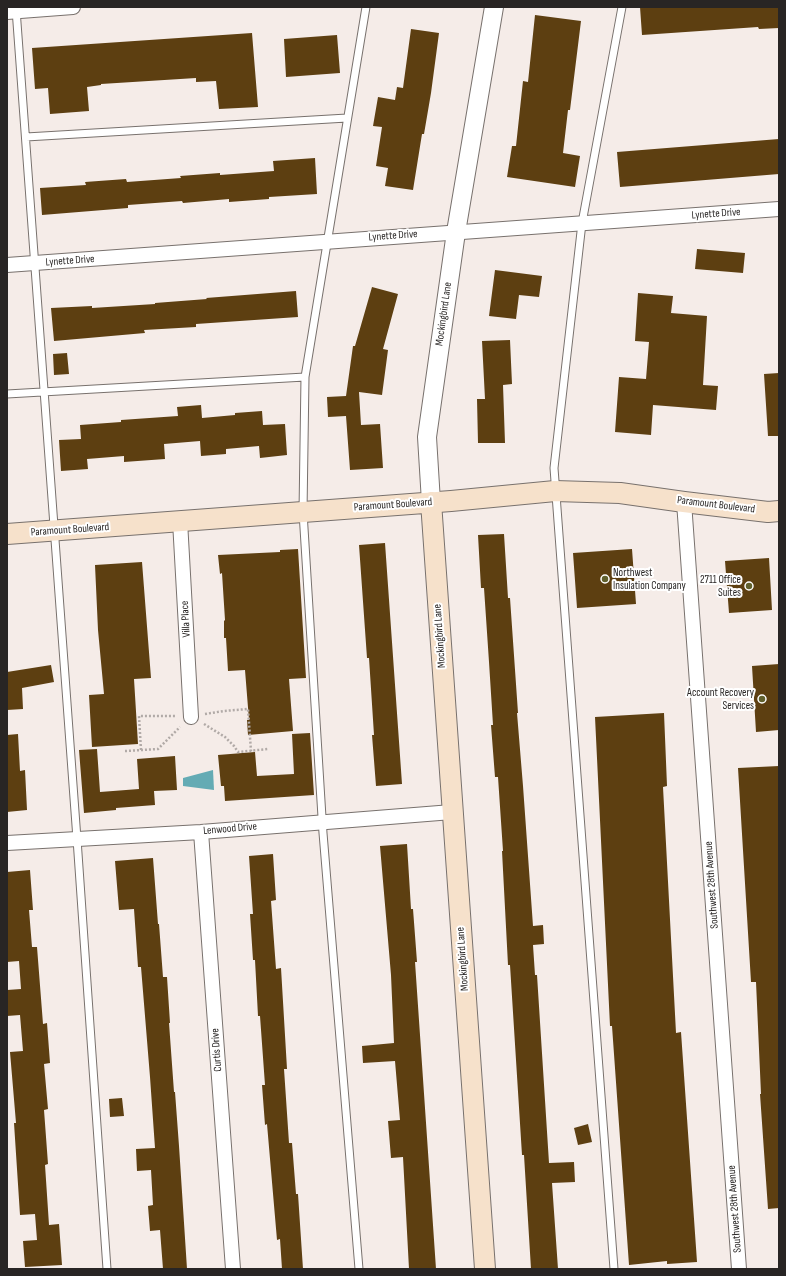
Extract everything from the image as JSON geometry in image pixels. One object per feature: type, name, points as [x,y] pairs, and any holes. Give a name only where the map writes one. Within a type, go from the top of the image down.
[{"type":"main road","name":"Paramount Boulevard","points":[[7,534],[431,502],[555,491],[620,492],[684,502],[768,512],[779,511]]},
{"type":"main road","name":"Mockingbird Lane","points":[[431,502],[485,1269]]},
{"type":"street","points":[[13,10],[73,7]]},
{"type":"street","name":"Mockingbird Lane","points":[[431,502],[427,437],[456,232],[494,7]]},
{"type":"street","name":"Lynette Drive","points":[[7,265],[779,209]]},
{"type":"street","name":"Southwest 28th Avenue","points":[[684,502],[739,1269]]},
{"type":"street","name":"Villa Place","points":[[180,521],[192,717]]},
{"type":"street","name":"Lenwood Drive","points":[[7,843],[201,832],[452,812]]},
{"type":"street","name":"Curtis Drive","points":[[201,832],[233,1269]]},
{"type":"lane","points":[[359,1269],[322,822],[303,512],[305,377],[366,7]]},
{"type":"lane","points":[[614,1269],[554,468],[582,223],[622,7]]},
{"type":"lane","points":[[13,10],[26,137],[36,263],[107,1269]]},
{"type":"lane","points":[[26,137],[347,118]]},
{"type":"lane","points":[[7,394],[305,377]]},
{"type":"path","points":[[141,750],[139,716],[161,715],[192,717],[224,711],[248,709],[251,750]]},
{"type":"path","points":[[125,751],[158,749],[192,717]]},
{"type":"path","points":[[192,717],[225,737],[238,752],[268,749]]},
{"type":"water","points":[[213,770],[214,790],[183,786],[183,778]]},
{"type":"building","points":[[640,7],[779,7],[779,28],[759,29],[758,27],[642,35]]},
{"type":"building","points":[[535,15],[581,21],[563,153],[580,156],[575,187],[507,177],[512,146],[516,146],[523,81],[528,82]]},
{"type":"building","points":[[411,29],[439,33],[431,93],[424,134],[422,134],[413,190],[385,186],[388,168],[376,166],[382,127],[373,126],[378,97],[395,100],[397,87],[403,88]]},
{"type":"building","points":[[252,33],[258,107],[219,109],[216,81],[196,82],[196,78],[101,84],[87,87],[89,111],[50,114],[48,88],[35,89],[32,48]]},
{"type":"building","points":[[337,35],[340,73],[286,77],[284,39]]},
{"type":"building","points":[[779,139],[779,174],[620,187],[617,152]]},
{"type":"building","points":[[315,158],[317,194],[269,197],[269,199],[229,202],[229,199],[183,203],[182,201],[128,205],[128,208],[42,215],[40,188],[86,185],[85,182],[126,179],[127,182],[181,178],[180,176],[220,173],[220,175],[274,171],[273,161]]},
{"type":"building","points":[[697,249],[745,253],[743,273],[695,269]]},
{"type":"building","points":[[495,270],[542,276],[539,297],[519,295],[516,319],[489,316]]},
{"type":"building","points":[[372,287],[398,294],[383,349],[388,350],[382,395],[359,392],[361,425],[380,424],[383,468],[350,470],[346,416],[328,417],[327,397],[346,396],[353,346],[355,346]]},
{"type":"building","points":[[296,291],[298,317],[196,324],[196,327],[144,330],[145,333],[54,341],[51,308],[92,306],[92,308],[155,304],[207,299],[206,298]]},
{"type":"building","points":[[638,293],[673,296],[671,313],[707,316],[703,385],[718,386],[716,410],[653,405],[651,435],[615,432],[619,377],[646,379],[649,342],[635,341]]},
{"type":"building","points":[[510,340],[512,384],[503,385],[505,443],[478,443],[477,399],[485,399],[482,341]]},
{"type":"building","points":[[67,353],[69,374],[54,375],[53,354]]},
{"type":"building","points":[[779,373],[779,436],[768,436],[764,374]]},
{"type":"building","points":[[201,405],[202,418],[262,411],[263,425],[285,424],[287,455],[260,458],[259,446],[226,449],[226,454],[201,456],[200,441],[164,444],[165,459],[124,462],[124,456],[87,459],[88,469],[61,471],[59,440],[81,439],[80,425],[121,422],[121,420],[178,416],[177,407]]},
{"type":"building","points":[[504,534],[508,598],[510,598],[533,926],[543,925],[544,944],[533,945],[535,975],[537,975],[549,1163],[574,1162],[575,1182],[552,1183],[558,1269],[531,1269],[510,965],[508,965],[498,777],[495,777],[484,588],[481,588],[478,535]]},
{"type":"building","points":[[385,543],[402,784],[376,786],[372,735],[374,735],[369,658],[367,658],[359,545]]},
{"type":"building","points":[[298,549],[306,678],[289,679],[293,731],[248,735],[247,720],[249,720],[245,670],[228,671],[226,638],[224,638],[225,620],[222,573],[220,574],[218,555],[280,552],[280,550]]},
{"type":"building","name":"Northwest Insulation Company","points":[[632,549],[636,604],[577,608],[573,553]]},
{"type":"building","name":"2711 Office Suites","points":[[769,558],[772,610],[729,613],[725,561]]},
{"type":"building","points":[[142,562],[151,678],[134,679],[138,744],[92,747],[89,695],[104,694],[98,630],[95,565]]},
{"type":"building","points":[[779,664],[779,730],[756,732],[752,666]]},
{"type":"building","points":[[51,665],[54,682],[22,688],[23,709],[7,710],[7,672]]},
{"type":"building","points":[[664,713],[667,786],[663,787],[676,1033],[681,1032],[697,1262],[667,1264],[667,1261],[629,1265],[612,1026],[610,1026],[595,717]]},
{"type":"building","points":[[310,733],[314,795],[225,801],[224,786],[221,786],[218,755],[255,752],[257,776],[294,774],[292,734]]},
{"type":"building","points":[[18,734],[20,771],[25,770],[27,810],[7,812],[7,735]]},
{"type":"building","points":[[97,749],[100,792],[139,789],[137,759],[175,756],[177,790],[154,791],[155,805],[116,808],[116,810],[84,813],[79,750]]},
{"type":"building","points":[[779,766],[779,1208],[768,1209],[760,1094],[756,982],[751,982],[738,768]]},
{"type":"building","points":[[407,844],[411,909],[413,909],[417,962],[415,962],[436,1269],[409,1269],[403,1157],[391,1158],[388,1121],[400,1120],[395,1061],[363,1063],[362,1046],[394,1043],[391,975],[380,846]]},
{"type":"building","points":[[273,854],[276,900],[271,901],[276,969],[281,968],[287,1069],[284,1069],[289,1143],[292,1143],[296,1194],[298,1194],[303,1269],[282,1269],[280,1239],[277,1240],[267,1124],[265,1125],[262,1085],[265,1085],[260,1016],[258,1016],[255,960],[253,960],[250,914],[253,914],[249,856]]},
{"type":"building","points":[[153,858],[163,977],[167,977],[187,1269],[163,1269],[160,1230],[150,1231],[148,1206],[153,1205],[151,1170],[137,1171],[136,1149],[155,1148],[150,1077],[141,967],[138,967],[134,909],[119,910],[115,861]]},
{"type":"building","points":[[30,870],[33,910],[29,910],[32,947],[37,947],[43,1024],[47,1023],[50,1063],[44,1064],[48,1109],[44,1110],[48,1164],[45,1165],[49,1225],[59,1224],[62,1265],[25,1267],[23,1241],[37,1240],[35,1214],[20,1215],[14,1123],[16,1123],[10,1052],[23,1051],[20,1015],[7,1016],[7,990],[21,989],[19,961],[7,962],[7,872]]},
{"type":"building","points":[[122,1098],[124,1116],[110,1117],[109,1099]]},
{"type":"building","points":[[588,1124],[592,1142],[578,1145],[574,1128]]},
{"type":"place","name":"Northwest Insulation Company","points":[[605,579]]},
{"type":"place","name":"2711 Office Suites","points":[[749,586]]},
{"type":"place","name":"Account Recovery Services","points":[[762,699]]}]
